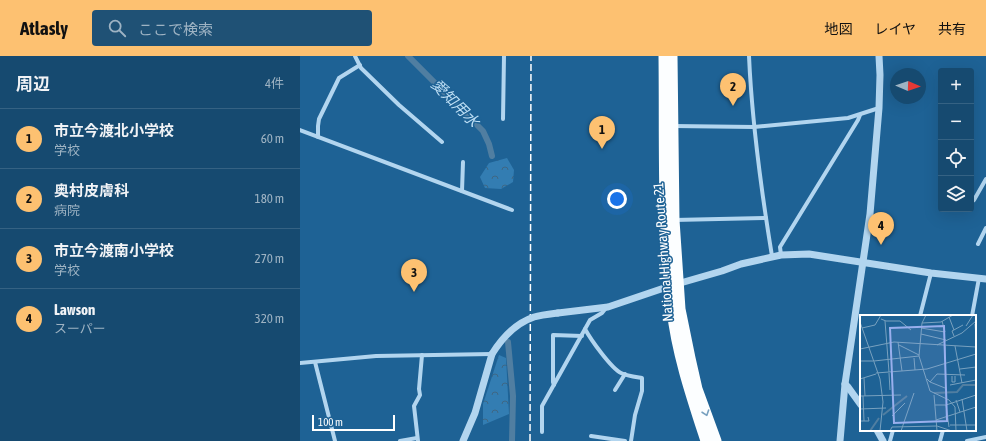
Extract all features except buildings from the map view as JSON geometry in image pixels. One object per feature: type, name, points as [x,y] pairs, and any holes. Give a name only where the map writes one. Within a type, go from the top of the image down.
[{"type":"highway","name":"National Highway Route 21","points":[[664,56],[665,220],[674,285],[697,389],[716,441]]},
{"type":"highway","name":"National Highway Route 21","points":[[672,56],[674,285],[672,310],[689,391],[706,441]]},
{"type":"street","points":[[355,56],[361,68],[442,142]]},
{"type":"street","points":[[503,119],[504,56]]},
{"type":"street","points":[[749,56],[754,127],[772,256]]},
{"type":"street","points":[[840,441],[845,384],[870,214],[879,108],[880,75],[878,56]]},
{"type":"street","points":[[318,137],[319,119],[339,78],[360,65]]},
{"type":"street","points":[[673,126],[754,127],[841,118],[860,115],[879,108]]},
{"type":"street","points":[[781,255],[780,247],[860,115]]},
{"type":"street","points":[[300,130],[512,210]]},
{"type":"street","points":[[462,191],[463,162]]},
{"type":"street","points":[[974,200],[986,178]]},
{"type":"street","points":[[674,220],[766,218]]},
{"type":"street","points":[[978,244],[986,228]]},
{"type":"street","points":[[463,441],[475,413],[492,354],[504,337],[522,323],[534,317],[608,307],[741,264],[772,256],[809,254],[931,273],[982,278],[972,315]]},
{"type":"street","points":[[920,315],[931,273]]},
{"type":"street","points":[[542,432],[542,406],[590,320],[602,313],[608,307]]},
{"type":"street","points":[[585,329],[605,358],[620,373],[642,378],[642,391],[635,415],[631,441]]},
{"type":"street","points":[[554,385],[553,335],[582,336]]},
{"type":"street","points":[[300,363],[376,356],[492,354]]},
{"type":"street","points":[[400,441],[418,439],[414,406],[420,395],[419,389],[422,355]]},
{"type":"street","points":[[315,362],[335,441]]},
{"type":"street","points":[[615,390],[625,374]]},
{"type":"street","points":[[845,384],[860,404]]},
{"type":"street","points":[[878,431],[883,441]]},
{"type":"street","points":[[890,441],[893,431]]},
{"type":"street","points":[[940,441],[943,431]]},
{"type":"street","points":[[591,436],[625,441]]},
{"type":"street","points":[[967,441],[986,437]]},
{"type":"green space","points":[[507,158],[514,170],[513,182],[501,189],[485,188],[480,177],[489,163]]},
{"type":"green space","points":[[499,355],[506,358],[509,414],[483,425],[483,404]]},
{"type":"waterway","name":"愛知用水","points":[[408,56],[483,131],[489,144],[492,156]]},
{"type":"waterway","name":"愛知用水","points":[[508,342],[513,396],[512,441]]},
{"type":"railway","points":[[530,441],[531,56]]},
{"type":"place","name":"奥村皮膚科","points":[[733,106]]},
{"type":"place","name":"市立今渡北小学校","points":[[602,149]]},
{"type":"place","name":"Lawson","points":[[881,245]]},
{"type":"place","name":"市立今渡南小学校","points":[[414,292]]}]
